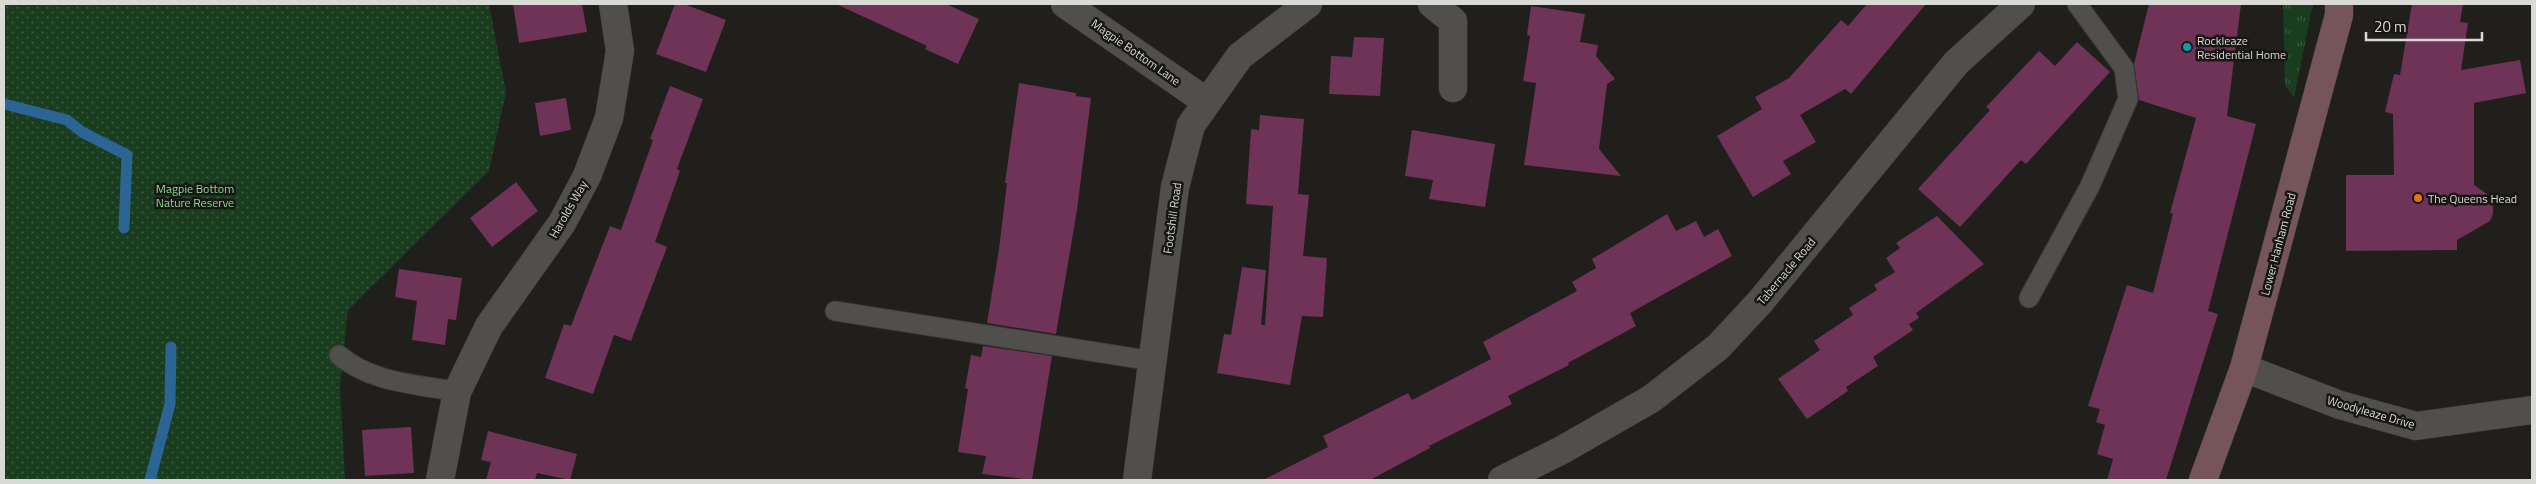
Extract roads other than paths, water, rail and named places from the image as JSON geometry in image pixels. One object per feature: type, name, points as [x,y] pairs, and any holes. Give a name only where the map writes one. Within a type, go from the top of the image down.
[{"type":"main road","name":"Lower Hanham Road","points":[[2203,480],[2244,368],[2337,24],[2339,4]]},
{"type":"street","name":"Harolds Way","points":[[440,480],[457,392],[489,326],[562,223],[587,176],[609,118],[620,51],[614,4]]},
{"type":"street","name":"Magpie Bottom Lane","points":[[1065,4],[1207,102]]},
{"type":"street","name":"Footshill Road","points":[[1137,480],[1175,187],[1191,125],[1240,56],[1308,4]]},
{"type":"street","points":[[1432,4],[1453,21],[1453,88]]},
{"type":"street","name":"Tabernacle Road","points":[[1502,480],[1562,450],[1651,399],[1718,347],[1760,302],[1956,63],[2021,4]]},
{"type":"street","name":"Woodyleaze Drive","points":[[2244,368],[2340,405],[2416,426],[2532,410]]},
{"type":"lane","points":[[2029,298],[2090,186],[2128,99],[2124,68],[2078,4]]},
{"type":"lane","points":[[835,312],[1152,361]]},
{"type":"lane","points":[[339,355],[352,366],[372,376],[457,392]]},
{"type":"waterway","points":[[4,104],[67,120],[82,132],[127,155],[124,228]]},
{"type":"waterway","points":[[150,480],[170,404],[171,347]]},
{"type":"place","name":"Rockleaze Residential Home","points":[[2187,47]]},
{"type":"place","name":"The Queens Head","points":[[2418,198]]},
{"type":"park label","name":"Magpie Bottom Nature Reserve","points":[[195,195]]}]
